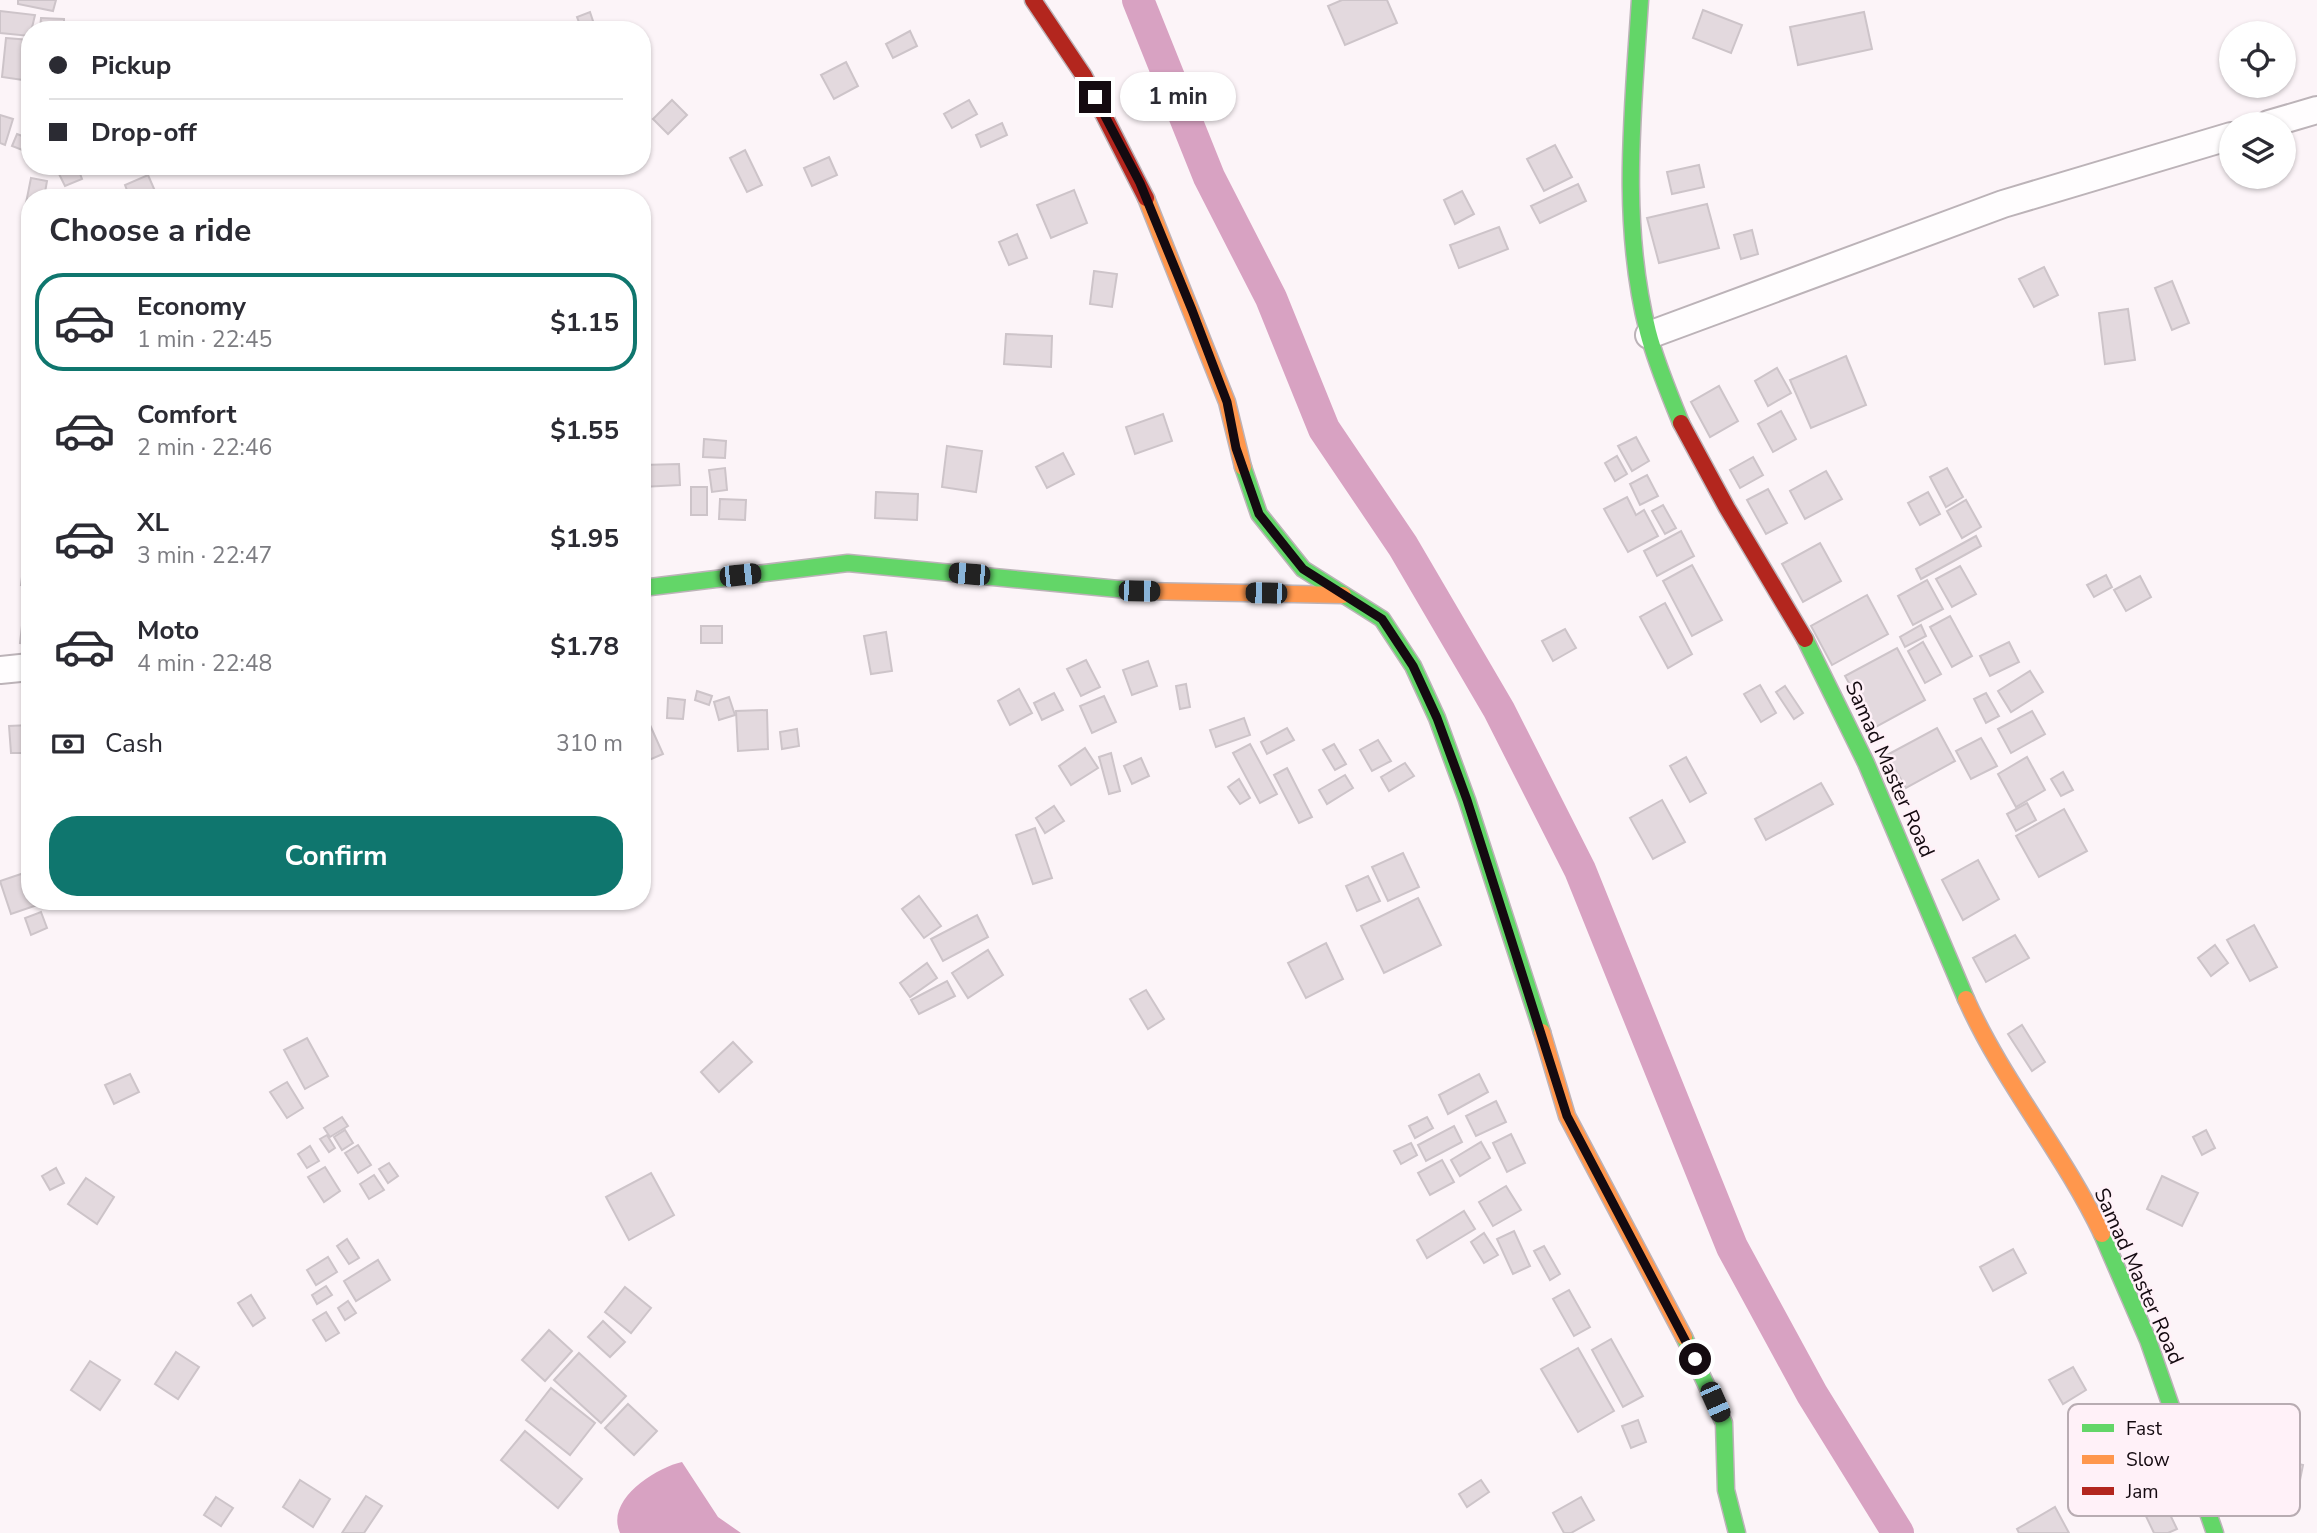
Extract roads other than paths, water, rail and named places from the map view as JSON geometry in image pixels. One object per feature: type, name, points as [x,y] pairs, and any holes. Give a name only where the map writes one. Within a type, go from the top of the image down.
[{"type":"street","points":[[1033,0],[1084,76],[1140,183],[1227,402],[1236,448],[1259,514],[1303,569],[1382,619],[1413,666],[1437,718],[1527,982],[1567,1116],[1695,1359],[1724,1423],[1726,1490],[1737,1533]]},
{"type":"street","name":"Samad Master Road","points":[[1640,0],[1629,164],[1637,277],[1649,335],[1671,399],[1706,471],[1823,673],[1877,788],[1984,1040],[2046,1136],[2099,1228],[2172,1404]]},
{"type":"street","points":[[2296,116],[2317,110]]},
{"type":"street","points":[[1649,335],[2003,204],[2219,140]]},
{"type":"street","points":[[651,587],[848,563],[1139,591],[1343,595]]},
{"type":"street","points":[[0,670],[21,668]]},
{"type":"street","name":"Samad Master Road","points":[[2209,1516],[2215,1533]]},
{"type":"waterway","points":[[1138,0],[1209,177],[1271,298],[1324,429],[1403,546],[1499,710],[1580,870],[1732,1247],[1812,1394],[1898,1533]]}]
